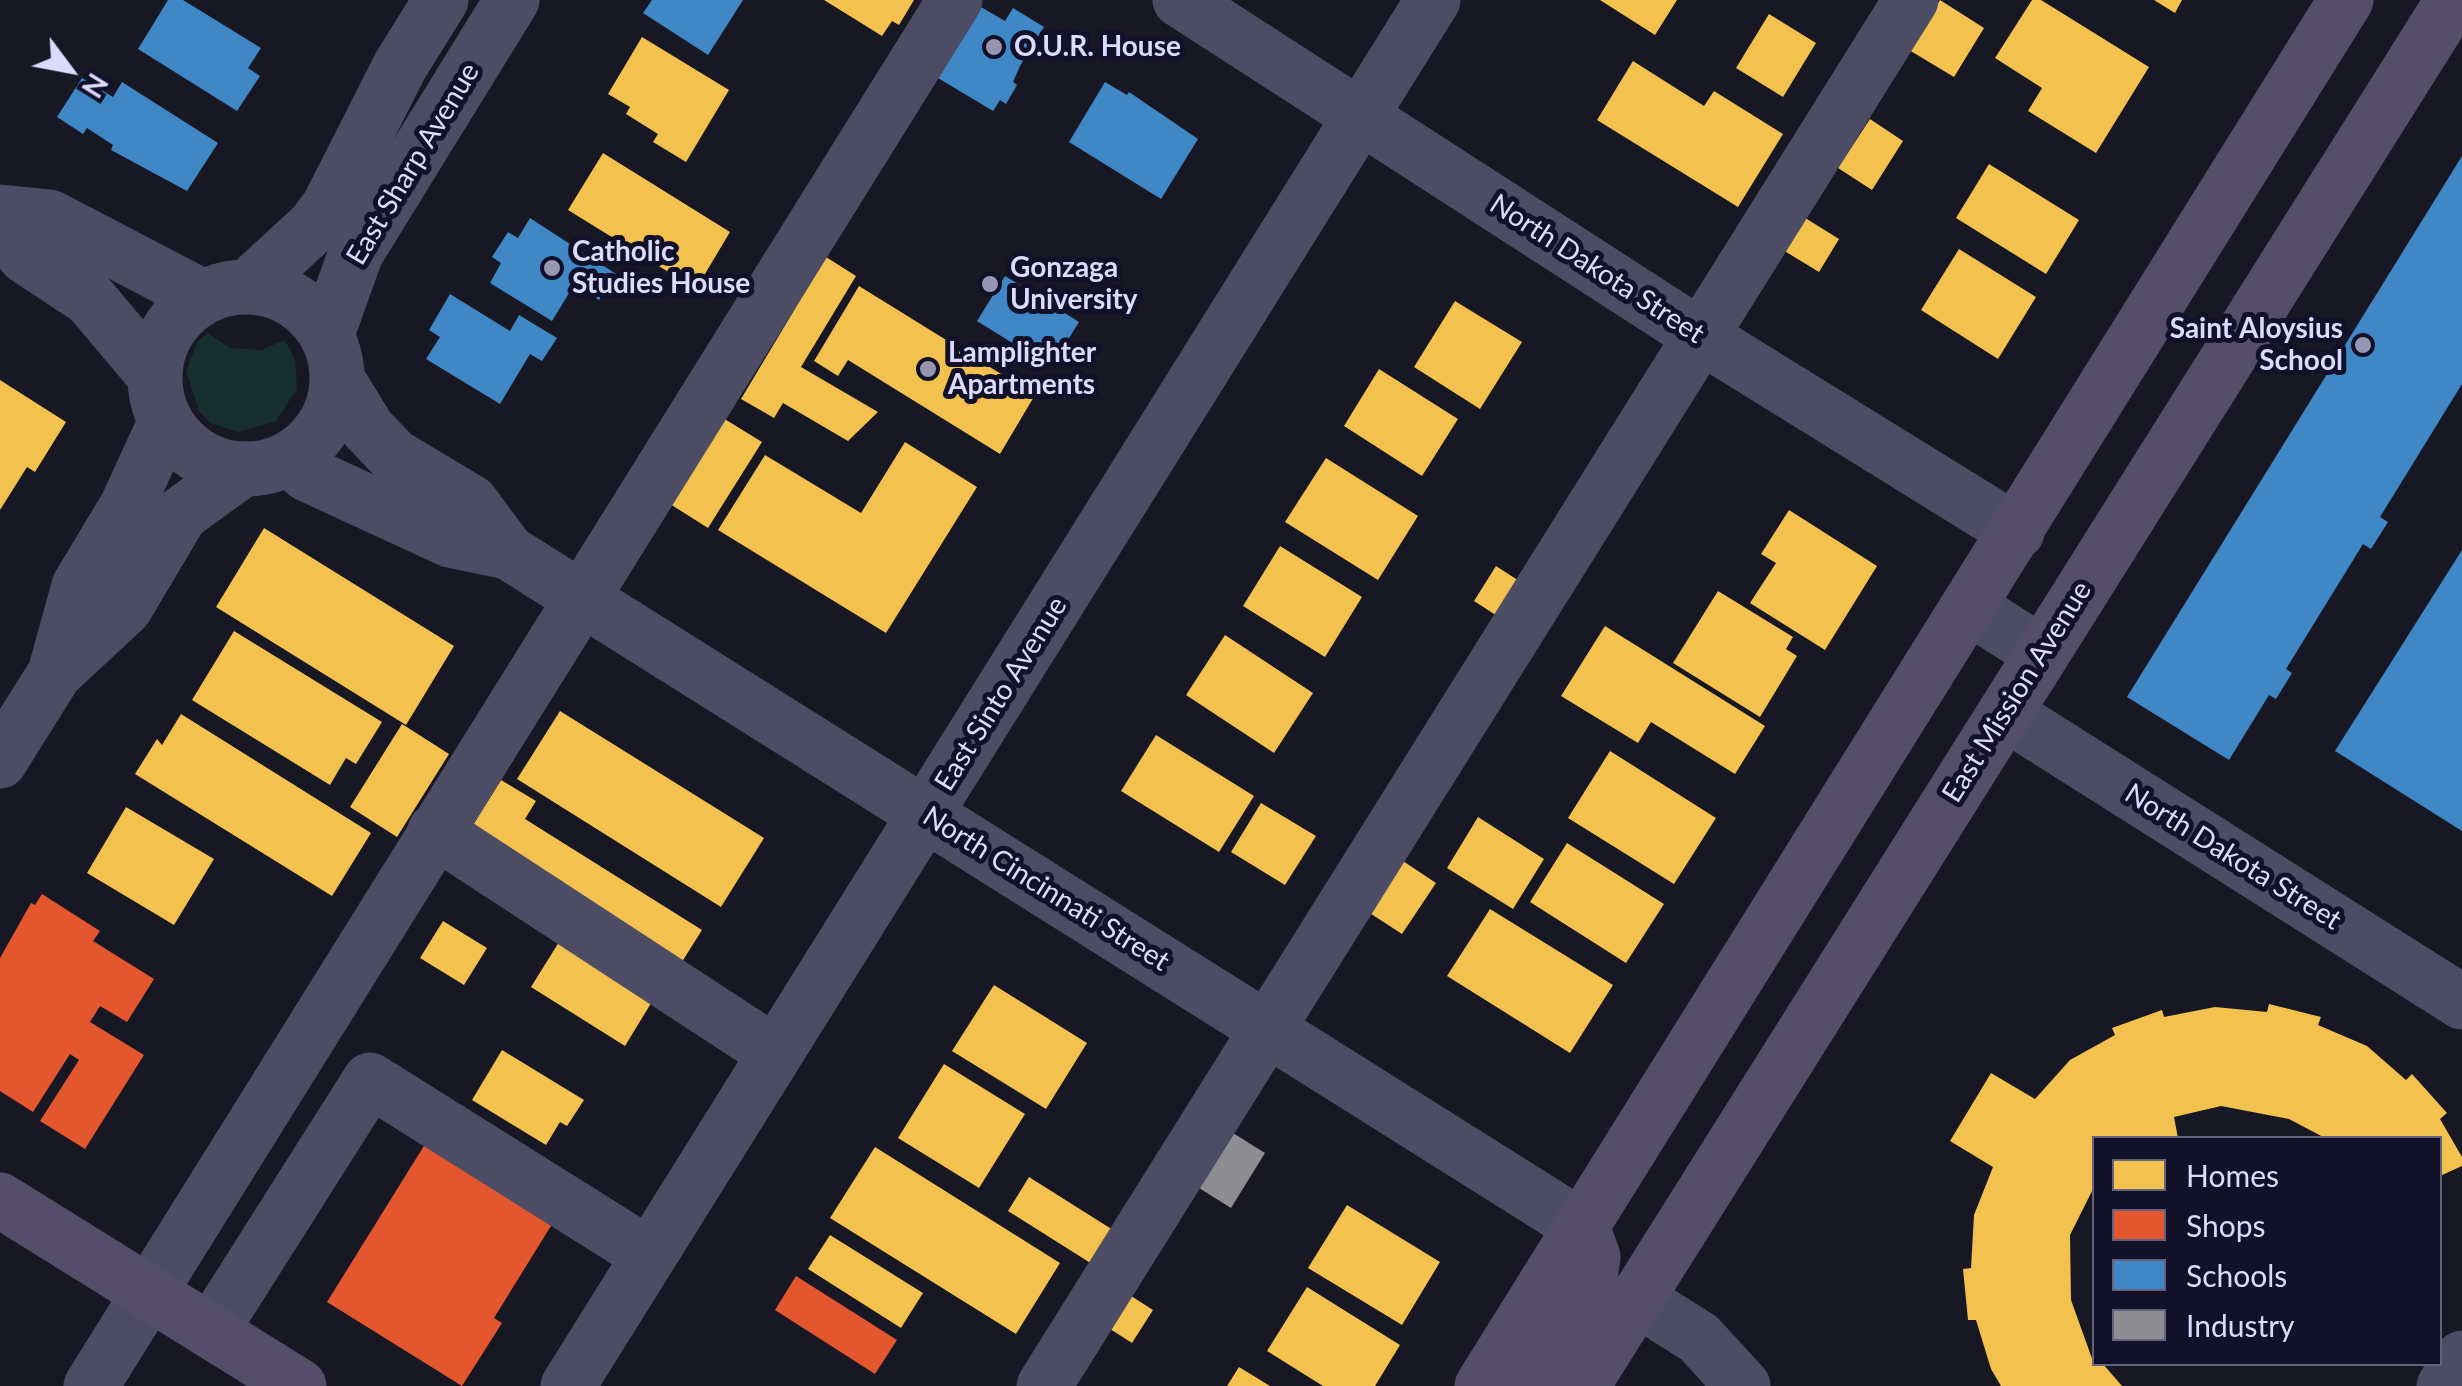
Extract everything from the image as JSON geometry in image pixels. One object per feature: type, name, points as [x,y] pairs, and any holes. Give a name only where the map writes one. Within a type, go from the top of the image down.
[{"type":"main road","points":[[1482,1386],[2346,0]]},
{"type":"main road","name":"East Mission Avenue","points":[[1582,1386],[2453,0]]},
{"type":"main road","points":[[0,1200],[299,1386]]},
{"type":"main road","points":[[1534,1386],[1586,1304],[1592,1257],[1582,1227]]},
{"type":"street","name":"East Sharp Avenue","points":[[226,291],[314,226],[329,206],[400,66],[441,0]]},
{"type":"street","name":"East Sharp Avenue","points":[[332,357],[356,253],[512,0]]},
{"type":"street","points":[[91,1386],[955,0]]},
{"type":"street","name":"North Dakota Street","points":[[1180,0],[1702,337],[2017,532]]},
{"type":"street","name":"East Sinto Avenue","points":[[568,1386],[1433,0]]},
{"type":"street","points":[[1044,1386],[1910,0]]},
{"type":"street","points":[[0,212],[50,217],[226,291],[295,300],[332,357],[324,426],[181,514],[125,608],[55,673],[0,760]]},
{"type":"street","points":[[0,222],[25,256],[90,298],[198,456],[266,464]]},
{"type":"street","points":[[55,673],[79,586],[127,506],[160,398],[168,330],[226,291]]},
{"type":"street","name":"North Cincinnati Street","points":[[332,357],[368,429],[394,456],[471,502],[508,552]]},
{"type":"street","name":"North Cincinnati Street","points":[[266,464],[307,474],[450,540],[508,552],[1582,1227]]},
{"type":"street","points":[[1969,608],[2041,653]]},
{"type":"street","name":"North Dakota Street","points":[[2005,713],[2462,1002]]},
{"type":"street","points":[[435,831],[775,1053]]},
{"type":"street","points":[[211,1332],[370,1080],[649,1256]]},
{"type":"street","points":[[1637,1299],[1698,1338],[1743,1386]]},
{"type":"street","points":[[2444,1386],[2462,1358]]},
{"type":"green space","points":[[208,333],[230,348],[261,350],[285,340],[295,359],[297,389],[276,421],[238,432],[210,423],[199,411],[186,371],[198,341]]},
{"type":"building: Homes","points":[[824,0],[914,0],[899,25],[892,21],[882,36]]},
{"type":"building: Homes","points":[[1600,0],[1677,0],[1655,35]]},
{"type":"building: Homes","points":[[1940,0],[1984,28],[1954,77],[1909,50]]},
{"type":"building: Homes","points":[[2032,0],[2041,0],[2149,67],[2096,153],[2028,111],[2042,88],[1995,58]]},
{"type":"building: Homes","points":[[2154,0],[2182,0],[2175,13]]},
{"type":"building: Homes","points":[[1769,14],[1816,43],[1783,97],[1736,68]]},
{"type":"building: Homes","points":[[642,37],[729,90],[686,162],[653,142],[658,134],[626,114],[630,107],[608,94]]},
{"type":"building: Homes","points":[[1633,61],[1704,106],[1714,91],[1783,134],[1738,207],[1597,120]]},
{"type":"building: Homes","points":[[1870,119],[1903,141],[1872,190],[1838,168]]},
{"type":"building: Homes","points":[[603,153],[730,232],[696,289],[568,210]]},
{"type":"building: Homes","points":[[1989,164],[2079,220],[2046,274],[1956,218]]},
{"type":"building: Homes","points":[[1794,211],[1839,239],[1819,272],[1773,244]]},
{"type":"building: Homes","points":[[1959,249],[2036,297],[1998,359],[1921,310]]},
{"type":"building: Homes","points":[[826,257],[856,276],[801,367],[878,412],[848,441],[783,403],[774,418],[741,399]]},
{"type":"building: Homes","name":"Lamplighter Apartments","points":[[859,286],[1035,395],[1000,454],[848,360],[838,376],[814,361]]},
{"type":"building: Homes","points":[[1455,301],[1522,342],[1480,409],[1414,367]]},
{"type":"building: Homes","points":[[1379,369],[1458,419],[1422,476],[1344,426]]},
{"type":"building: Homes","points":[[0,380],[66,422],[35,472],[27,467],[0,510]]},
{"type":"building: Homes","points":[[723,418],[762,442],[708,528],[670,504]]},
{"type":"building: Homes","points":[[905,442],[977,487],[886,633],[718,530],[765,455],[861,513]]},
{"type":"building: Homes","points":[[1326,458],[1418,516],[1378,580],[1285,522]]},
{"type":"building: Homes","points":[[1789,510],[1877,566],[1825,650],[1750,603],[1776,563],[1761,554]]},
{"type":"building: Homes","points":[[264,528],[454,646],[406,725],[216,607]]},
{"type":"building: Homes","points":[[1280,546],[1362,597],[1325,657],[1243,606]]},
{"type":"building: Homes","points":[[1496,566],[1530,588],[1508,623],[1474,601]]},
{"type":"building: Homes","points":[[1718,591],[1793,637],[1786,649],[1797,656],[1760,717],[1673,663]]},
{"type":"building: Homes","points":[[1605,626],[1765,726],[1735,774],[1651,722],[1638,743],[1561,696]]},
{"type":"building: Homes","points":[[234,631],[382,722],[356,764],[346,758],[330,785],[192,700]]},
{"type":"building: Homes","points":[[1225,635],[1313,693],[1274,753],[1186,695]]},
{"type":"building: Homes","points":[[560,711],[764,838],[721,907],[517,779]]},
{"type":"building: Homes","points":[[181,714],[371,833],[332,896],[135,774],[157,739],[162,745]]},
{"type":"building: Homes","points":[[402,724],[449,754],[397,837],[350,807]]},
{"type":"building: Homes","points":[[1156,735],[1254,796],[1219,852],[1121,791]]},
{"type":"building: Homes","points":[[1610,751],[1716,818],[1674,884],[1568,818]]},
{"type":"building: Homes","points":[[501,780],[536,801],[525,819],[702,930],[680,965],[468,833]]},
{"type":"building: Homes","points":[[1261,803],[1316,836],[1285,885],[1231,852]]},
{"type":"building: Homes","points":[[126,807],[214,859],[174,925],[87,873]]},
{"type":"building: Homes","points":[[1478,817],[1544,859],[1513,909],[1447,868]]},
{"type":"building: Homes","points":[[1567,843],[1664,904],[1626,963],[1530,902]]},
{"type":"building: Homes","points":[[1397,857],[1436,883],[1402,934],[1362,908]]},
{"type":"building: Homes","points":[[1490,909],[1613,985],[1570,1053],[1447,976]]},
{"type":"building: Homes","points":[[443,921],[487,948],[464,985],[420,958]]},
{"type":"building: Homes","points":[[559,942],[653,1000],[625,1046],[531,987]]},
{"type":"building: Homes","points":[[994,985],[1087,1043],[1046,1109],[952,1051]]},
{"type":"building: Homes","points":[[2269,1004],[2321,1017],[2318,1025],[2367,1046],[2406,1080],[2412,1074],[2447,1113],[2440,1119],[2462,1157],[2462,1166],[2442,1175],[2442,1136],[2321,1136],[2289,1119],[2221,1106],[2174,1117],[2178,1136],[2092,1136],[2092,1191],[2070,1235],[2071,1300],[2092,1366],[2105,1366],[2122,1386],[2001,1386],[1991,1369],[1976,1320],[1968,1320],[1963,1269],[1971,1268],[1974,1215],[1993,1167],[1950,1141],[1991,1073],[2035,1099],[2070,1060],[2115,1035],[2112,1028],[2162,1010],[2164,1017],[2215,1007],[2267,1012]]},
{"type":"building: Homes","points":[[502,1050],[584,1100],[567,1126],[560,1122],[546,1145],[472,1100]]},
{"type":"building: Homes","points":[[944,1064],[1025,1114],[979,1188],[898,1138]]},
{"type":"building: Homes","points":[[875,1147],[1060,1263],[1016,1334],[830,1218]]},
{"type":"building: Homes","points":[[1029,1177],[1121,1235],[1100,1269],[1008,1211]]},
{"type":"building: Homes","points":[[1347,1205],[1440,1262],[1402,1325],[1308,1268]]},
{"type":"building: Homes","points":[[830,1235],[923,1293],[901,1328],[808,1269]]},
{"type":"building: Homes","points":[[1307,1287],[1400,1345],[1375,1386],[1323,1386],[1267,1351]]},
{"type":"building: Homes","points":[[1128,1294],[1153,1310],[1132,1343],[1107,1327]]},
{"type":"building: Homes","points":[[1239,1367],[1270,1386],[1227,1386]]},
{"type":"building: Shops","points":[[42,894],[100,931],[93,941],[154,979],[127,1022],[100,1006],[90,1022],[144,1055],[85,1149],[40,1121],[79,1060],[70,1054],[33,1112],[0,1091],[0,958],[31,903],[35,905]]},
{"type":"building: Shops","points":[[427,1141],[554,1221],[494,1318],[502,1323],[462,1386],[327,1302]]},
{"type":"building: Shops","points":[[796,1276],[897,1340],[875,1374],[775,1310]]},
{"type":"building: Schools","points":[[168,0],[183,0],[261,48],[248,68],[260,76],[237,111],[138,49]]},
{"type":"building: Schools","points":[[652,0],[743,0],[708,55],[643,13]]},
{"type":"building: Schools","name":"O.U.R. House","points":[[981,7],[1005,21],[1013,8],[1044,27],[1020,66],[1013,82],[1017,85],[1006,104],[1000,100],[993,111],[938,78]]},
{"type":"building: Schools","points":[[82,78],[113,97],[122,82],[218,143],[187,191],[111,150],[113,145],[87,128],[83,134],[57,117]]},
{"type":"building: Schools","points":[[1105,82],[1127,95],[1129,92],[1198,139],[1161,199],[1069,142]]},
{"type":"building: Schools","points":[[2462,156],[2462,384],[2380,517],[2388,522],[2371,549],[2363,544],[2286,669],[2292,673],[2276,699],[2269,695],[2229,760],[2127,697]]},
{"type":"building: Schools","name":"Catholic Studies House","points":[[530,218],[616,274],[599,300],[574,285],[552,321],[490,283],[501,263],[492,257],[508,232],[518,238]]},
{"type":"building: Schools","points":[[1005,276],[1040,297],[1056,301],[1057,308],[1079,322],[1051,367],[977,321]]},
{"type":"building: Schools","points":[[450,294],[510,331],[519,315],[557,338],[542,361],[530,354],[500,404],[426,359],[440,337],[429,330]]},
{"type":"building: Schools","points":[[2462,550],[2462,831],[2335,751]]},
{"type":"building: Industry","points":[[1225,1128],[1265,1153],[1231,1208],[1191,1183]]},
{"type":"place","name":"O.U.R. House","points":[[994,47]]},
{"type":"place","name":"Catholic Studies House","points":[[552,268]]},
{"type":"place","name":"Gonzaga University","points":[[990,284]]},
{"type":"place","name":"Saint Aloysius School","points":[[2363,345]]},
{"type":"place","name":"Lamplighter Apartments","points":[[928,369]]}]
